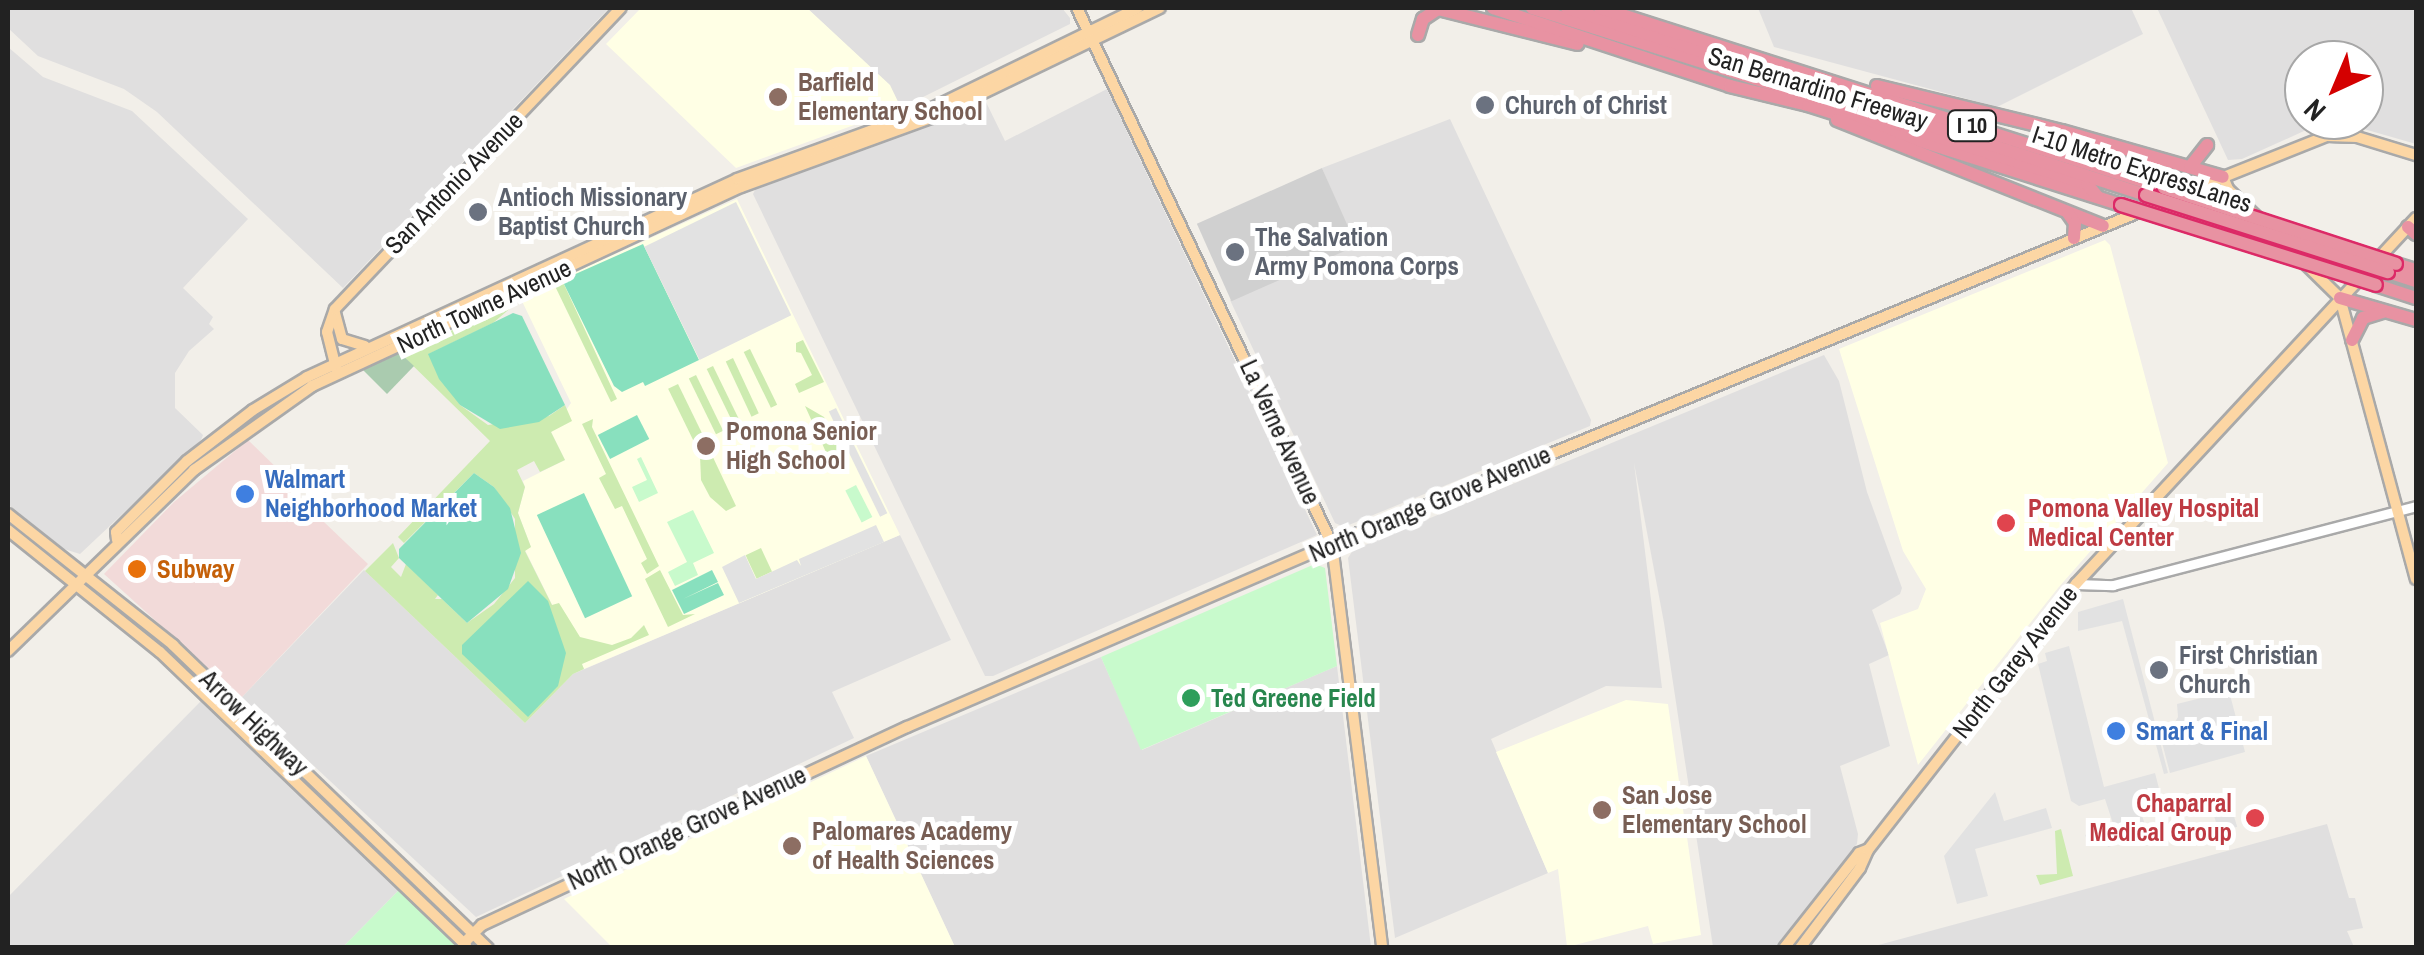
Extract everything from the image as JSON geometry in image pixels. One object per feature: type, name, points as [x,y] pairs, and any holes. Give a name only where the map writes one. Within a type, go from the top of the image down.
[{"type":"highway","points":[[1418,35],[1423,18],[1436,8],[1730,86]]},
{"type":"highway","name":"San Bernardino Freeway","points":[[1493,8],[1730,86],[1808,105],[2416,298]]},
{"type":"highway","name":"I-10 Metro ExpressLanes","points":[[1532,8],[2087,184],[2099,198]]},
{"type":"highway","name":"I-10 Metro ExpressLanes","points":[[1567,8],[2146,194],[2392,268],[2416,281]]},
{"type":"highway","name":"San Bernardino Freeway","points":[[1600,8],[2164,188],[2392,268],[2416,270]]},
{"type":"highway","points":[[1630,8],[1741,51]]},
{"type":"highway","points":[[1781,63],[2223,177]]},
{"type":"highway","points":[[1808,105],[1852,129],[2103,226]]},
{"type":"highway","points":[[2190,167],[2207,144]]},
{"type":"highway","points":[[2066,210],[2075,223],[2074,238]]},
{"type":"highway","points":[[2340,298],[2416,320]]},
{"type":"highway","points":[[2352,340],[2367,315],[2385,312]]},
{"type":"main road","name":"San Antonio Avenue","points":[[335,309],[621,8]]},
{"type":"main road","name":"La Verne Avenue","points":[[1077,8],[1332,544],[1382,948]]},
{"type":"main road","name":"North Towne Avenue","points":[[336,369],[741,187],[932,118],[1138,8]]},
{"type":"main road","name":"North Towne Avenue","points":[[8,650],[117,540],[126,539],[168,494],[224,445],[371,346],[736,179],[928,110],[1092,34],[1160,8]]},
{"type":"main road","name":"North Orange Grove Avenue","points":[[466,945],[473,933],[907,726],[1332,544],[2223,177],[2327,136],[2357,137],[2416,155]]},
{"type":"main road","points":[[2223,177],[2228,189],[2340,298],[2416,579]]},
{"type":"main road","name":"North Garey Avenue","points":[[1800,948],[1860,868],[1868,850],[2076,584],[2340,298],[2414,226]]},
{"type":"main road","points":[[335,309],[342,339],[351,346],[371,346]]},
{"type":"main road","points":[[335,309],[327,332],[336,369]]},
{"type":"main road","name":"Arrow Highway","points":[[8,514],[173,645],[488,948]]},
{"type":"main road","name":"Arrow Highway","points":[[8,530],[160,652],[466,945]]},
{"type":"main road","points":[[356,839],[366,829]]},
{"type":"main road","name":"North Garey Avenue","points":[[1784,948],[1859,853],[1868,850]]},
{"type":"street","points":[[2076,584],[2113,585],[2416,506]]},
{"type":"shaded area","points":[[8,8],[609,8],[343,288],[157,112],[124,89],[38,56],[8,28]]},
{"type":"shaded area","name":"Barfield Elementary School","points":[[641,8],[807,8],[890,85],[901,108],[736,168],[606,44]]},
{"type":"shaded area","points":[[807,8],[1062,8],[1070,24],[901,108],[889,85]]},
{"type":"shaded area","points":[[1758,8],[2131,8],[2143,34],[1997,107],[1774,47]]},
{"type":"shaded area","points":[[2157,8],[2416,8],[2416,144],[2384,135],[2384,40],[2284,40],[2284,140],[2242,159],[2228,160]]},
{"type":"shaded area","points":[[8,47],[43,77],[132,111],[248,219],[183,288],[213,317],[209,324],[214,329],[189,351],[175,373],[175,408],[203,435],[201,440],[80,554],[64,549],[8,504]]},
{"type":"shaded area","points":[[1107,89],[1317,535],[993,676],[985,676],[753,194],[756,188],[870,148],[984,98],[1005,141]]},
{"type":"shaded area","points":[[1450,119],[1591,420],[1590,426],[1344,527],[1335,523],[1230,300],[1355,246],[1322,168]]},
{"type":"shaded area","points":[[1322,168],[1357,246],[1231,301],[1197,224]]},
{"type":"shaded area","name":"Pomona Senior High School","points":[[737,199],[900,535],[584,669],[525,550],[531,547],[518,513],[523,481],[565,460],[551,432],[571,403],[520,297]]},
{"type":"shaded area","points":[[736,202],[791,315],[700,360],[644,247]]},
{"type":"shaded area","name":"Pomona Valley Hospital Medical Center","points":[[2105,240],[2110,245],[2168,463],[2058,588],[1918,765],[1880,623],[1918,609],[1926,589],[1903,551],[1839,349]]},
{"type":"shaded area","points":[[400,353],[414,366],[387,394],[362,369]]},
{"type":"shaded area","points":[[1824,355],[1839,381],[1867,492],[1902,588],[1900,594],[1872,610],[1889,655],[1869,664],[1890,746],[1840,766],[1858,834],[1857,844],[1775,947],[1713,947],[1664,623],[1634,463],[1662,688],[1606,686],[1491,739],[1548,873],[1395,938],[1348,558],[1353,550]]},
{"type":"shaded area","points":[[836,408],[887,513],[880,517],[829,412]]},
{"type":"shaded area","points":[[248,440],[285,476],[281,481],[368,564],[241,698],[104,574],[174,502]]},
{"type":"shaded area","points":[[876,525],[884,542],[739,603],[722,567],[745,555],[756,579],[797,560],[801,566],[799,559]]},
{"type":"shaded area","points":[[900,535],[951,640],[832,692],[854,738],[476,917],[241,698],[364,570],[525,723],[573,674]]},
{"type":"shaded area","points":[[2123,599],[2168,773],[2164,774],[2122,621],[2078,631],[2078,612]]},
{"type":"shaded area","points":[[2069,646],[2104,787],[2155,773],[2164,808],[2141,813],[2148,833],[2129,838],[2117,836],[2105,799],[2079,806],[2071,801],[2038,664],[2047,661],[2045,653]]},
{"type":"shaded area","points":[[1101,657],[1142,750],[1337,666],[1371,947],[955,947],[866,756]]},
{"type":"shaded area","points":[[2229,691],[2245,752],[2170,773],[2160,735],[2169,732],[2178,717],[2177,704]]},
{"type":"shaded area","name":"San Jose Elementary School","points":[[1626,700],[1668,704],[1701,935],[1653,944],[1648,926],[1567,947],[1558,869],[1548,873],[1496,752]]},
{"type":"shaded area","points":[[201,701],[399,890],[343,947],[8,948],[8,897]]},
{"type":"shaded area","name":"Palomares Academy of Health Sciences","points":[[866,756],[955,947],[612,947],[564,899]]},
{"type":"shaded area","points":[[1995,792],[2004,821],[2046,808],[2052,828],[1975,849],[1988,896],[1957,904],[1944,856]]},
{"type":"shaded area","points":[[2229,800],[2237,827],[2219,832],[2211,806]]},
{"type":"shaded area","points":[[2110,821],[2117,844],[2108,847],[2104,836],[2087,840],[2085,835],[2096,831],[2095,825]]},
{"type":"shaded area","points":[[2327,824],[2349,898],[2355,898],[2363,928],[2347,931],[2354,947],[1871,947]]},
{"type":"green space","points":[[643,244],[699,360],[645,386],[643,382],[622,392],[614,386],[562,280]]},
{"type":"green space","points":[[562,280],[617,399],[611,402],[554,284]]},
{"type":"green space","points":[[511,301],[513,306],[493,323],[429,354],[460,405],[488,425],[549,416],[565,405],[572,421],[551,432],[565,460],[540,472],[534,461],[517,470],[525,487],[518,513],[531,547],[525,551],[552,605],[559,603],[580,637],[612,645],[631,638],[644,625],[649,635],[582,664],[584,669],[573,674],[525,723],[365,571],[393,543],[399,558],[391,567],[401,577],[406,564],[438,595],[435,599],[442,599],[467,623],[494,604],[515,578],[515,519],[494,487],[474,473],[404,543],[398,537],[490,441],[402,355]]},
{"type":"green space","points":[[513,313],[522,316],[565,405],[539,422],[500,429],[460,405],[439,379],[428,354]]},
{"type":"green space","points":[[803,340],[824,382],[799,393],[795,384],[812,375],[801,353],[796,352],[796,343]]},
{"type":"green space","points":[[750,349],[777,405],[771,408],[744,352]]},
{"type":"green space","points":[[733,358],[759,413],[752,417],[726,361]]},
{"type":"green space","points":[[713,366],[740,422],[734,425],[707,369]]},
{"type":"green space","points":[[696,375],[723,431],[716,434],[689,379]]},
{"type":"green space","points":[[678,384],[705,440],[695,445],[668,389]]},
{"type":"green space","points":[[805,406],[824,417],[843,455],[830,461]]},
{"type":"green space","points":[[637,415],[649,439],[610,459],[598,435]]},
{"type":"green space","points":[[593,419],[592,427],[659,566],[647,574],[641,563],[647,559],[622,506],[615,509],[599,478],[606,474],[582,424]]},
{"type":"green space","points":[[710,451],[736,506],[726,511],[710,497],[701,480],[700,455]]},
{"type":"green space","points":[[641,457],[658,493],[639,502],[632,487],[647,480],[637,459]]},
{"type":"green space","points":[[474,473],[494,487],[510,508],[521,553],[508,589],[467,623],[399,558],[399,549]]},
{"type":"green space","points":[[856,485],[872,517],[862,523],[845,490]]},
{"type":"green space","points":[[584,493],[632,596],[585,618],[537,515]]},
{"type":"green space","points":[[693,510],[714,553],[693,563],[698,575],[675,586],[668,572],[687,562],[667,522]]},
{"type":"green space","points":[[761,548],[772,572],[757,579],[746,555]]},
{"type":"green space","points":[[1315,564],[1325,568],[1337,666],[1141,750],[1101,657]]},
{"type":"green space","points":[[660,570],[683,615],[695,614],[668,627],[645,579]]},
{"type":"green space","points":[[712,570],[718,582],[683,599],[718,583],[724,595],[684,614],[672,590]]},
{"type":"green space","points":[[528,581],[548,601],[566,653],[558,686],[528,717],[462,654],[462,645]]},
{"type":"green space","points":[[2061,829],[2073,876],[2040,885],[2036,875],[2057,874],[2055,831]]},
{"type":"green space","points":[[399,890],[459,947],[343,947]]},
{"type":"place","name":"Barfield Elementary School","points":[[778,97]]},
{"type":"place","name":"Church of Christ","points":[[1485,105]]},
{"type":"place","name":"Antioch Missionary Baptist Church","points":[[478,212]]},
{"type":"place","name":"The Salvation Army Pomona Corps","points":[[1235,252]]},
{"type":"place","name":"Pomona Senior High School","points":[[706,446]]},
{"type":"place","name":"Walmart Neighborhood Market","points":[[245,494]]},
{"type":"place","name":"Pomona Valley Hospital Medical Center","points":[[2006,523]]},
{"type":"place","name":"Subway","points":[[137,569]]},
{"type":"place","name":"First Christian Church","points":[[2159,670]]},
{"type":"place","name":"Ted Greene Field","points":[[1191,698]]},
{"type":"place","name":"Smart & Final","points":[[2116,731]]},
{"type":"place","name":"San Jose Elementary School","points":[[1602,810]]},
{"type":"place","name":"Chaparral Medical Group","points":[[2255,818]]},
{"type":"place","name":"Palomares Academy of Health Sciences","points":[[792,846]]}]
